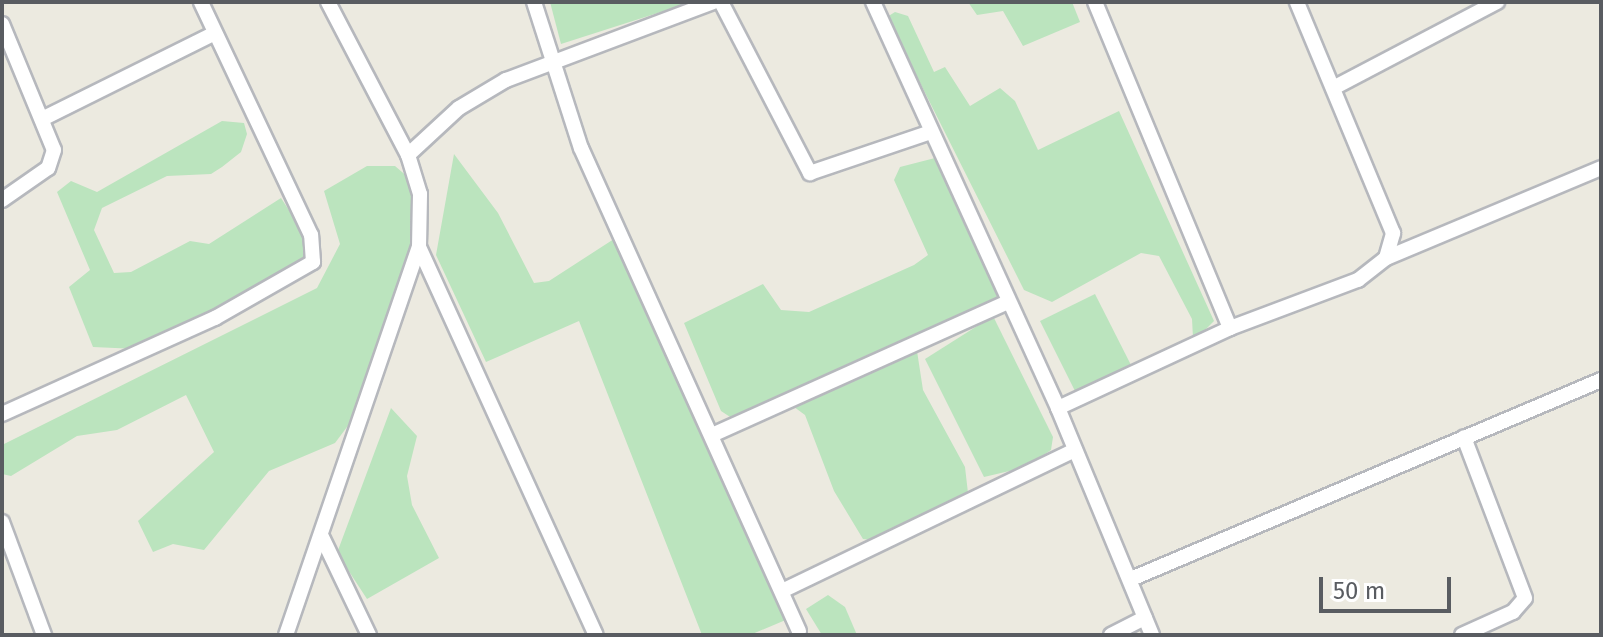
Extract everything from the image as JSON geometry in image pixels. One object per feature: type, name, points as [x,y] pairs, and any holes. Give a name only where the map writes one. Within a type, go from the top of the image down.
[{"type":"street","points":[[2,414],[215,318],[313,262],[311,235],[201,2]]},
{"type":"street","points":[[286,635],[419,247],[420,194],[408,155],[328,2]]},
{"type":"street","points":[[534,2],[547,60],[782,591],[797,634]]},
{"type":"street","points":[[408,155],[459,108],[547,60],[713,2]]},
{"type":"street","points":[[721,2],[810,173],[931,132]]},
{"type":"street","points":[[873,2],[1006,303],[1058,408],[1152,635]]},
{"type":"street","points":[[1095,2],[1230,328]]},
{"type":"street","points":[[1297,2],[1337,86],[1393,233],[1386,258]]},
{"type":"street","points":[[1337,86],[1497,2]]},
{"type":"street","points":[[2,24],[42,119],[53,160],[2,200]]},
{"type":"street","points":[[42,119],[215,33]]},
{"type":"street","points":[[1058,408],[1230,328],[1358,280],[1386,258],[1601,168]]},
{"type":"street","points":[[419,247],[596,635]]},
{"type":"street","points":[[712,435],[1006,303]]},
{"type":"street","points":[[1131,579],[1601,380]]},
{"type":"street","points":[[1462,635],[1513,612],[1525,598],[1464,437]]},
{"type":"street","points":[[782,591],[1075,450]]},
{"type":"street","points":[[2,522],[44,635]]},
{"type":"street","points":[[322,537],[369,635]]},
{"type":"street","points":[[1111,635],[1145,618]]},
{"type":"green space","points":[[550,2],[692,2],[561,44]]},
{"type":"green space","points":[[968,2],[1072,2],[1080,22],[1023,46],[1003,11],[977,15]]},
{"type":"green space","points":[[895,12],[908,16],[934,72],[945,67],[970,106],[1000,88],[1015,101],[1038,150],[1119,111],[1214,321],[1193,338],[1192,319],[1159,256],[1141,253],[1052,302],[1024,290],[887,17]]},
{"type":"green space","points":[[222,121],[244,123],[247,134],[241,152],[222,167],[211,174],[167,176],[102,208],[94,230],[114,273],[131,272],[190,241],[209,244],[281,198],[309,241],[306,257],[275,283],[137,349],[93,347],[69,287],[90,270],[57,192],[71,181],[97,192]]},
{"type":"green space","points":[[454,154],[498,213],[534,283],[549,281],[617,237],[788,619],[750,635],[702,635],[579,321],[486,362],[436,255]]},
{"type":"green space","points":[[935,158],[999,293],[989,311],[917,351],[923,390],[965,467],[968,493],[957,506],[882,541],[863,539],[834,491],[805,415],[790,404],[747,428],[721,411],[684,323],[763,284],[781,310],[809,312],[914,265],[928,255],[894,180],[900,167]]},
{"type":"green space","points":[[367,166],[395,166],[416,184],[419,215],[406,283],[356,415],[335,443],[269,471],[204,550],[173,544],[153,552],[138,521],[214,452],[186,395],[117,430],[77,436],[11,476],[2,474],[2,445],[317,288],[340,244],[324,191]]},
{"type":"green space","points":[[1095,294],[1132,367],[1076,393],[1040,321]]},
{"type":"green space","points":[[993,316],[1053,437],[1051,450],[1026,467],[984,477],[925,359]]},
{"type":"green space","points":[[391,408],[417,436],[407,476],[412,505],[439,558],[367,599],[337,553]]},
{"type":"green space","points":[[828,595],[845,607],[857,635],[822,635],[806,609]]}]
